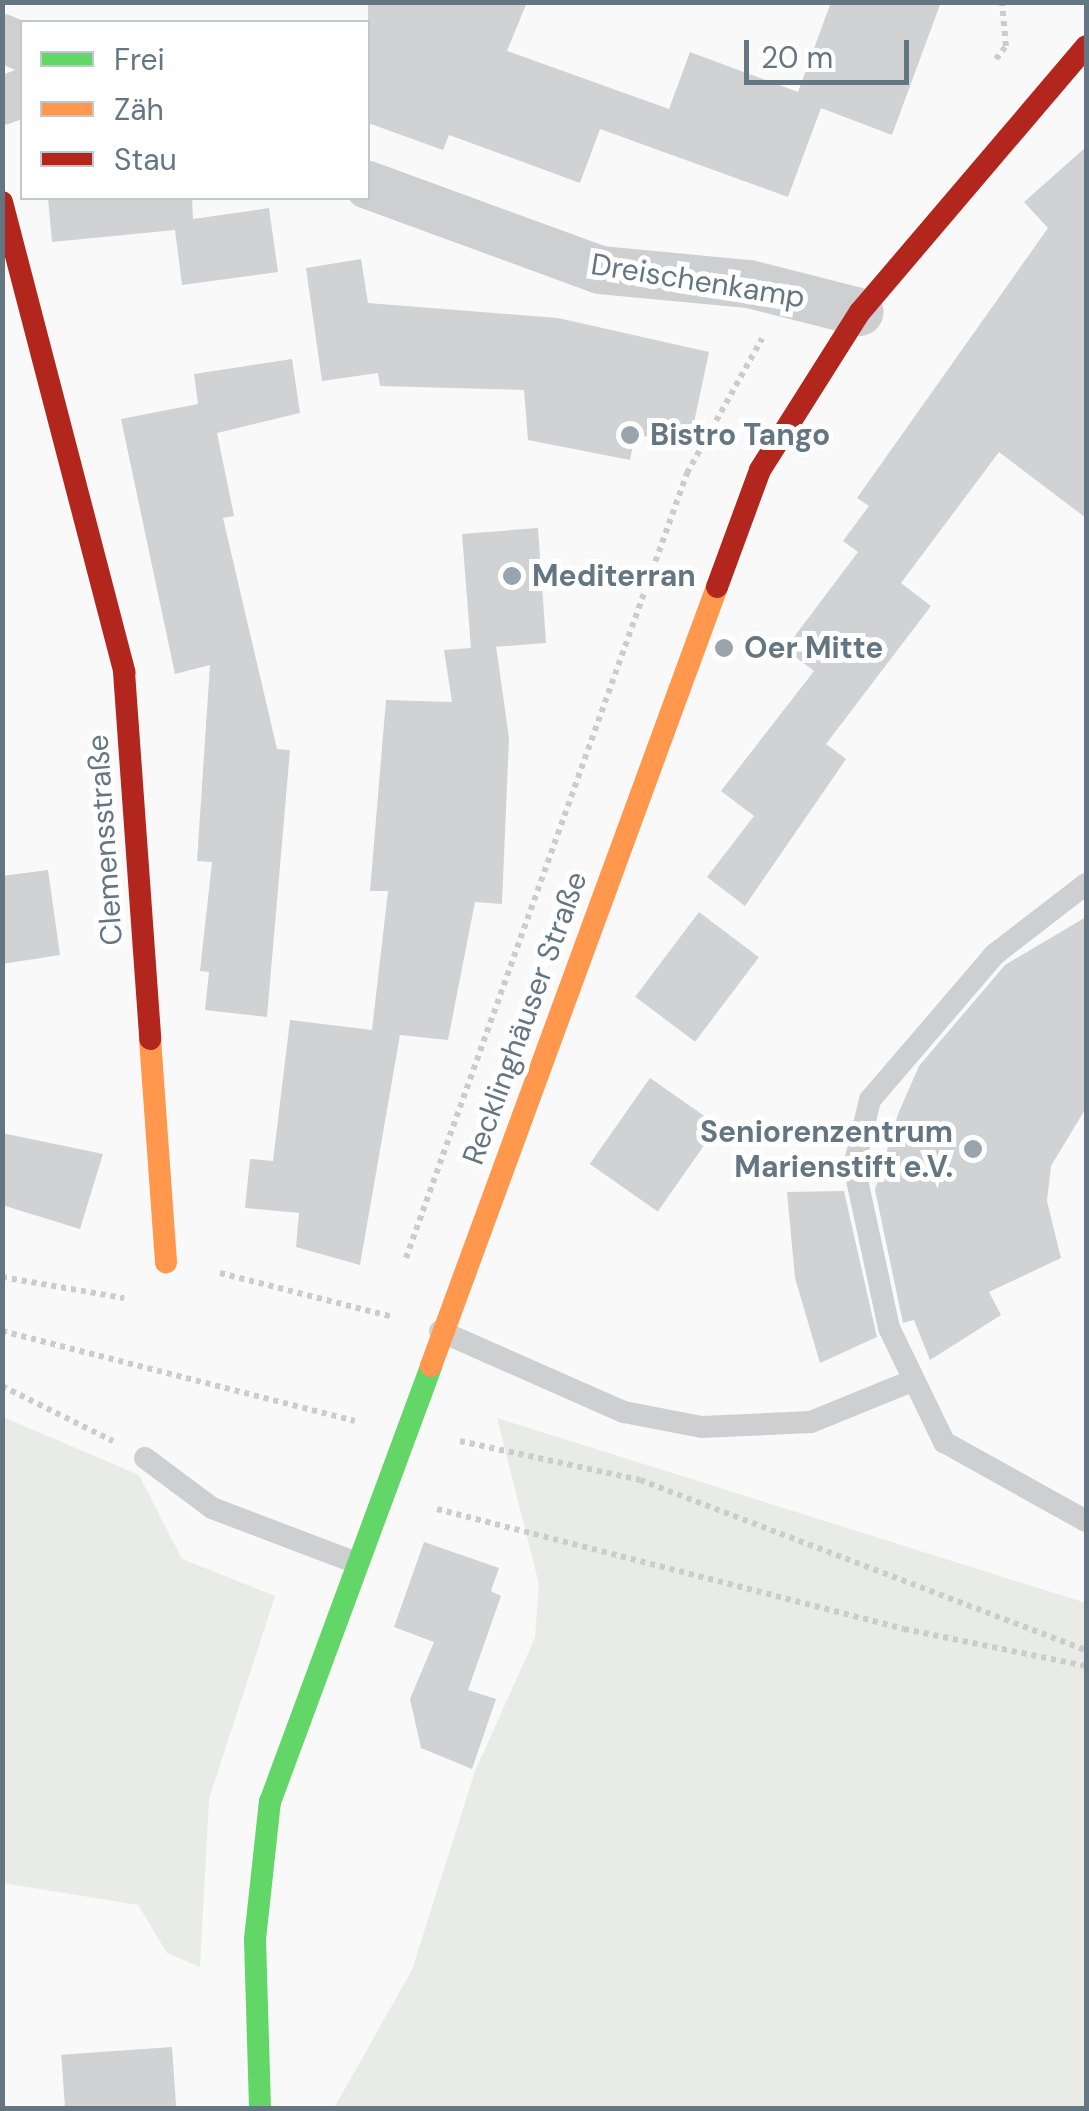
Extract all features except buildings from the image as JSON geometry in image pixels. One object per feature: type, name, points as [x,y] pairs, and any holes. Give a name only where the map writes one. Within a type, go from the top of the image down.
[{"type":"street","name":"Recklinghäuser Straße","points":[[260,2108],[258,1871],[270,1802],[437,1329],[760,470],[860,312],[1086,46]]},
{"type":"street","name":"Dreischenkamp","points":[[370,186],[600,270],[749,284],[860,312]]},
{"type":"street","name":"Clemensstraße","points":[[2,202],[124,672],[166,1262]]},
{"type":"lane","points":[[1086,884],[995,954],[870,1100],[854,1166],[864,1239],[909,1382],[944,1442],[1086,1521]]},
{"type":"lane","points":[[437,1329],[624,1412],[702,1427],[811,1422],[909,1382]]},
{"type":"lane","points":[[145,1458],[212,1508],[354,1562]]},
{"type":"path","points":[[2,1277],[121,1298],[162,1289],[166,1262],[386,1315]]},
{"type":"path","points":[[2,1331],[273,1405]]},
{"type":"path","points":[[2,1386],[145,1458]]},
{"type":"path","points":[[502,1449],[656,1486],[1086,1650]]},
{"type":"path","points":[[379,1495],[1086,1666]]},
{"type":"shaded area","points":[[3,1417],[139,1475],[182,1559],[275,1596],[209,1799],[200,1967],[167,1953],[138,1905],[3,1883]]},
{"type":"shaded area","points":[[497,1418],[1086,1603],[1086,2108],[334,2108],[412,1970],[475,1771],[535,1638],[539,1584]]},
{"type":"traffic: fast","points":[[260,2108],[255,1939],[270,1802],[431,1366]]},
{"type":"traffic: slow","points":[[431,1366],[717,587]]},
{"type":"traffic: slow","points":[[150,1039],[166,1262]]},
{"type":"traffic: jam","points":[[717,587],[760,470],[860,312],[1086,46]]},
{"type":"traffic: jam","points":[[2,202],[124,672],[150,1039]]},
{"type":"place","name":"Bistro Tango","points":[[630,435]]},
{"type":"place","name":"Mediterran","points":[[512,576]]},
{"type":"place","name":"Oer Mitte","points":[[724,648]]},
{"type":"place","name":"Seniorenzentrum Marienstift e.V.","points":[[973,1149]]}]
